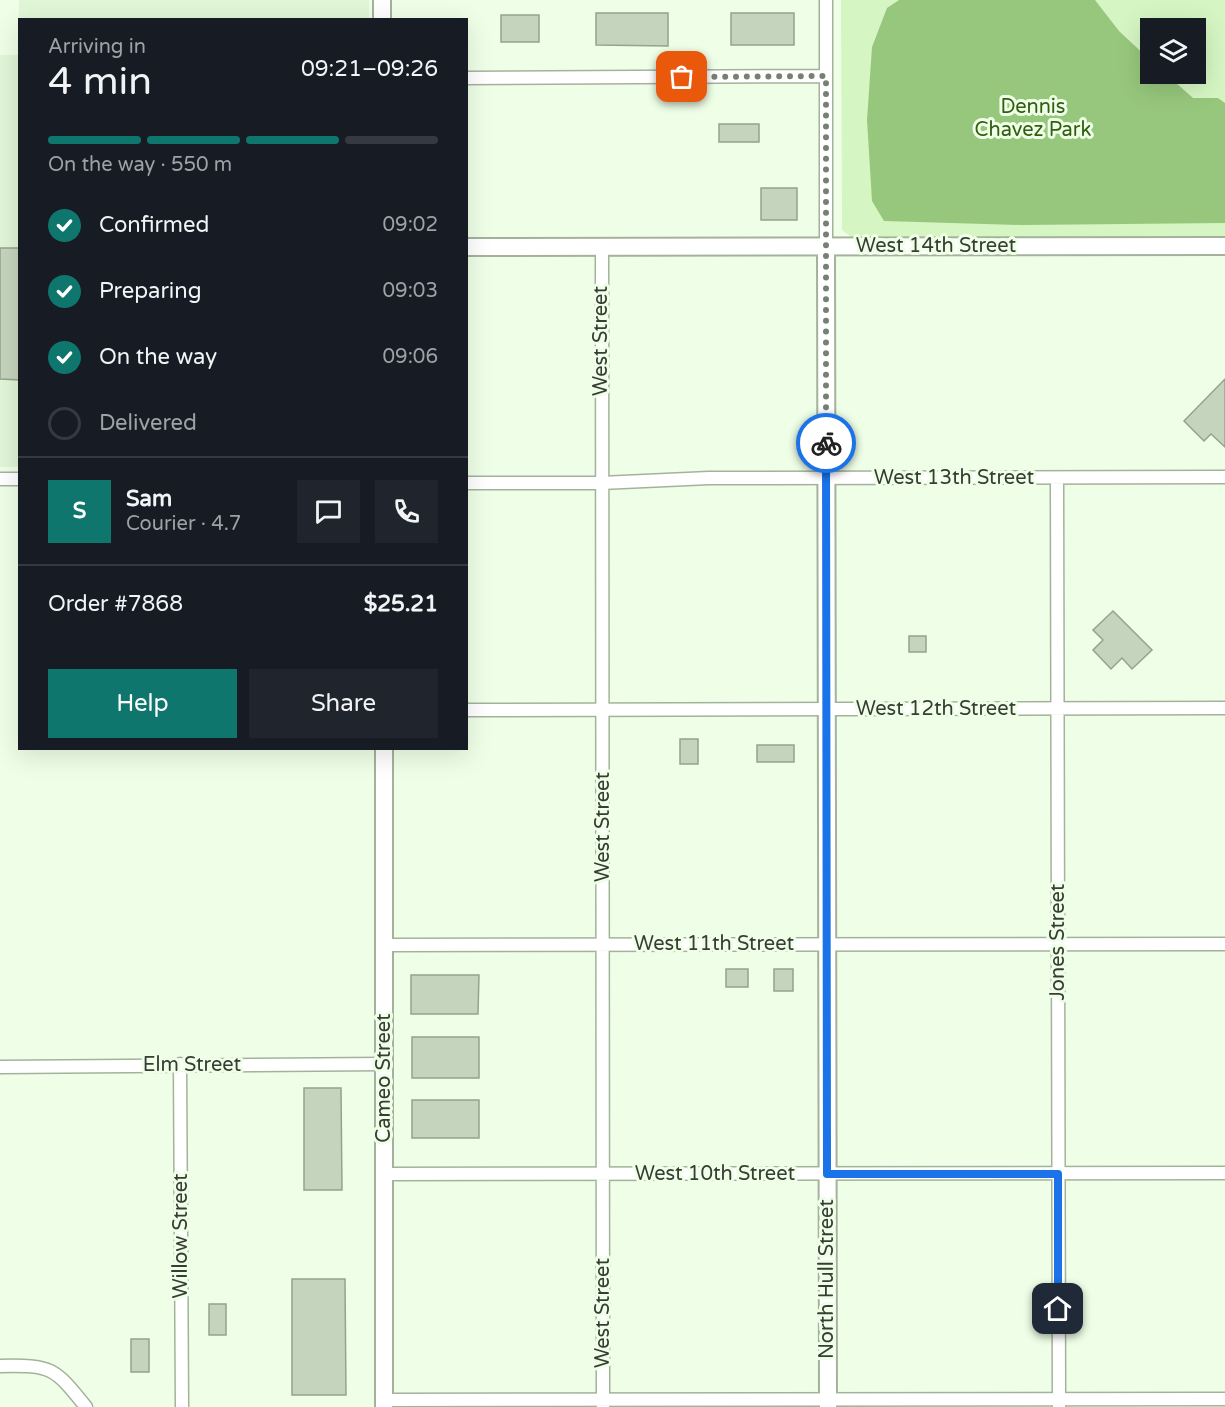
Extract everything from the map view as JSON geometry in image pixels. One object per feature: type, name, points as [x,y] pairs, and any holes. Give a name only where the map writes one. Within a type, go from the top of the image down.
[{"type":"street","points":[[382,0],[382,18]]},
{"type":"street","name":"North Hull Street","points":[[826,0],[828,1403]]},
{"type":"street","points":[[468,78],[826,76]]},
{"type":"street","name":"West Street","points":[[602,246],[603,1404]]},
{"type":"street","name":"West 14th Street","points":[[468,247],[1225,246]]},
{"type":"street","name":"West 13th Street","points":[[468,483],[601,483],[709,478],[1225,477]]},
{"type":"street","points":[[0,479],[18,478]]},
{"type":"street","name":"Jones Street","points":[[1057,478],[1059,1403]]},
{"type":"street","name":"West 12th Street","points":[[468,710],[1225,708]]},
{"type":"street","name":"Cameo Street","points":[[384,750],[384,1404]]},
{"type":"street","name":"West 11th Street","points":[[384,945],[1225,944]]},
{"type":"street","name":"Willow Street","points":[[180,1064],[182,1407]]},
{"type":"street","name":"Elm Street","points":[[0,1067],[384,1064]]},
{"type":"street","name":"West 10th Street","points":[[384,1174],[1225,1173]]},
{"type":"street","points":[[0,1366],[29,1365],[51,1369],[68,1384],[86,1407]]},
{"type":"street","points":[[384,1404],[1059,1403],[1225,1399]]},
{"type":"shaded area","points":[[19,0],[369,0],[369,18],[19,18]]},
{"type":"shaded area","name":"Dennis Chavez Park","points":[[899,0],[1095,0],[1119,31],[1140,51],[1140,84],[1177,84],[1193,98],[1218,98],[1225,103],[1225,223],[1022,225],[884,221],[872,201],[867,120],[872,47],[887,8]]},
{"type":"shaded area","points":[[0,55],[18,55],[18,467],[0,467]]},
{"type":"green space","name":"Dennis Chavez Park","points":[[841,0],[1225,0],[1225,237],[851,237],[842,230]]},
{"type":"building","points":[[596,13],[668,13],[668,46],[596,45]]},
{"type":"building","points":[[731,13],[794,13],[794,45],[731,45]]},
{"type":"building","points":[[501,15],[539,15],[539,42],[501,42]]},
{"type":"building","points":[[719,124],[759,124],[759,142],[719,142]]},
{"type":"building","points":[[761,188],[797,188],[797,220],[761,220]]},
{"type":"building","points":[[0,248],[18,248],[18,380],[0,379]]},
{"type":"building","points":[[1225,379],[1225,447],[1211,434],[1204,441],[1184,421]]},
{"type":"building","points":[[1113,611],[1152,650],[1132,669],[1122,658],[1111,669],[1093,650],[1103,640],[1093,630]]},
{"type":"building","points":[[909,636],[926,636],[926,652],[909,652]]},
{"type":"building","points":[[680,739],[698,739],[698,764],[680,764]]},
{"type":"building","points":[[757,745],[794,745],[794,762],[757,762]]},
{"type":"building","points":[[726,969],[748,969],[748,987],[726,987]]},
{"type":"building","points":[[774,969],[793,969],[793,991],[774,991]]},
{"type":"building","points":[[411,975],[479,975],[478,1014],[411,1014]]},
{"type":"building","points":[[412,1037],[479,1037],[479,1078],[412,1078]]},
{"type":"building","points":[[304,1088],[341,1088],[342,1190],[304,1190]]},
{"type":"building","points":[[412,1100],[479,1100],[479,1138],[412,1138]]},
{"type":"building","points":[[292,1279],[345,1279],[346,1395],[292,1395]]},
{"type":"building","points":[[209,1304],[226,1304],[226,1335],[209,1335]]},
{"type":"building","points":[[131,1339],[149,1339],[149,1372],[131,1372]]},
{"type":"way so far","points":[[682,77],[826,76],[826,443]]},
{"type":"route","points":[[826,443],[827,1174],[1058,1174],[1058,1309]]}]
